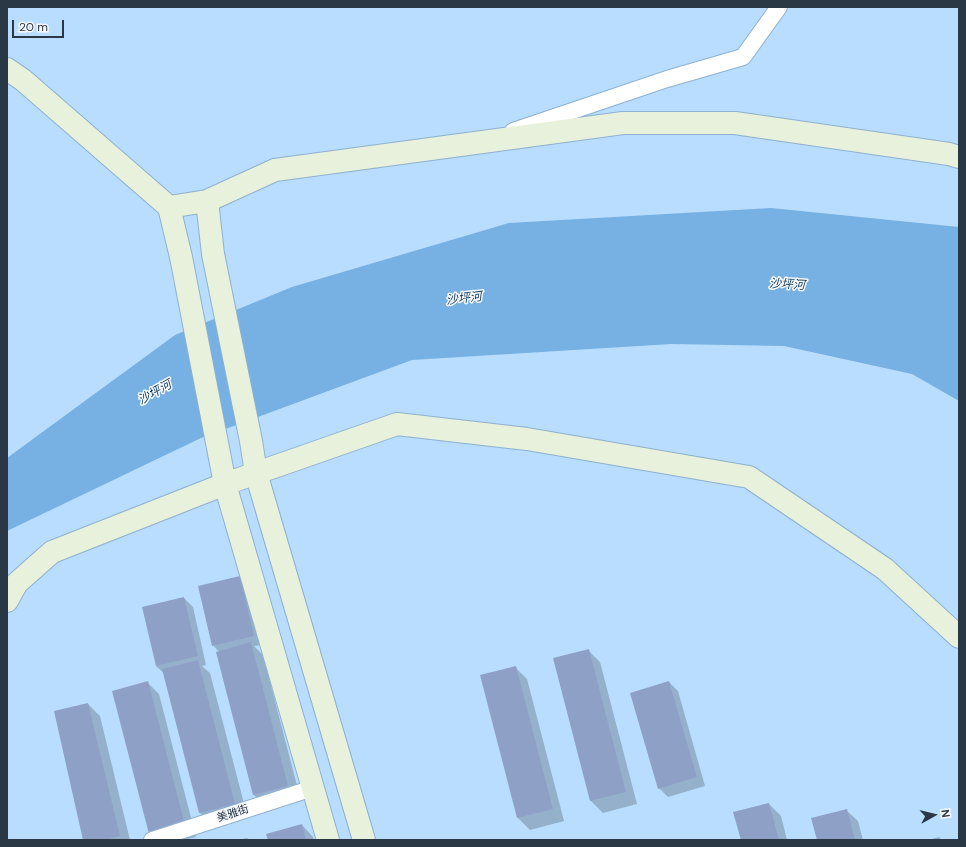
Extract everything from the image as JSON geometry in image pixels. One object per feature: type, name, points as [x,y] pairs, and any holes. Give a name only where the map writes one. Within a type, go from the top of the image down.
[{"type":"street","points":[[476,143],[742,57],[779,7]]},
{"type":"street","points":[[7,69],[23,80],[169,207],[181,257],[221,457],[225,484],[328,840]]},
{"type":"street","points":[[169,207],[207,201],[275,170],[623,123],[735,123],[949,154],[959,157]]},
{"type":"street","points":[[207,201],[213,254],[251,441],[256,473],[364,840]]},
{"type":"street","points":[[7,601],[17,583],[52,552],[225,484],[397,424],[527,438],[749,477],[885,569],[959,637]]},
{"type":"street","name":"美雅街","points":[[152,840],[313,788]]},
{"type":"water","name":"沙坪河","points":[[771,208],[959,227],[959,401],[912,374],[784,346],[671,344],[412,360],[201,438],[7,531],[7,458],[175,335],[292,287],[509,223]]},
{"type":"building","points":[[240,576],[254,636],[212,646],[198,586]]},
{"type":"building","points":[[184,597],[198,656],[156,666],[142,607]]},
{"type":"building","points":[[251,642],[288,786],[253,795],[216,652]]},
{"type":"building","points":[[589,649],[626,792],[590,801],[553,658]]},
{"type":"building","points":[[198,660],[235,804],[199,813],[162,669]]},
{"type":"building","points":[[516,666],[553,809],[517,818],[480,675]]},
{"type":"building","points":[[148,681],[185,825],[149,834],[112,691]]},
{"type":"building","points":[[669,681],[697,777],[658,789],[630,693]]},
{"type":"building","points":[[88,703],[120,836],[105,840],[83,840],[54,711]]},
{"type":"building","points":[[769,803],[779,840],[741,840],[733,812]]},
{"type":"building","points":[[847,809],[855,840],[817,840],[811,818]]},
{"type":"building","points":[[302,824],[306,840],[268,840],[266,834]]}]
